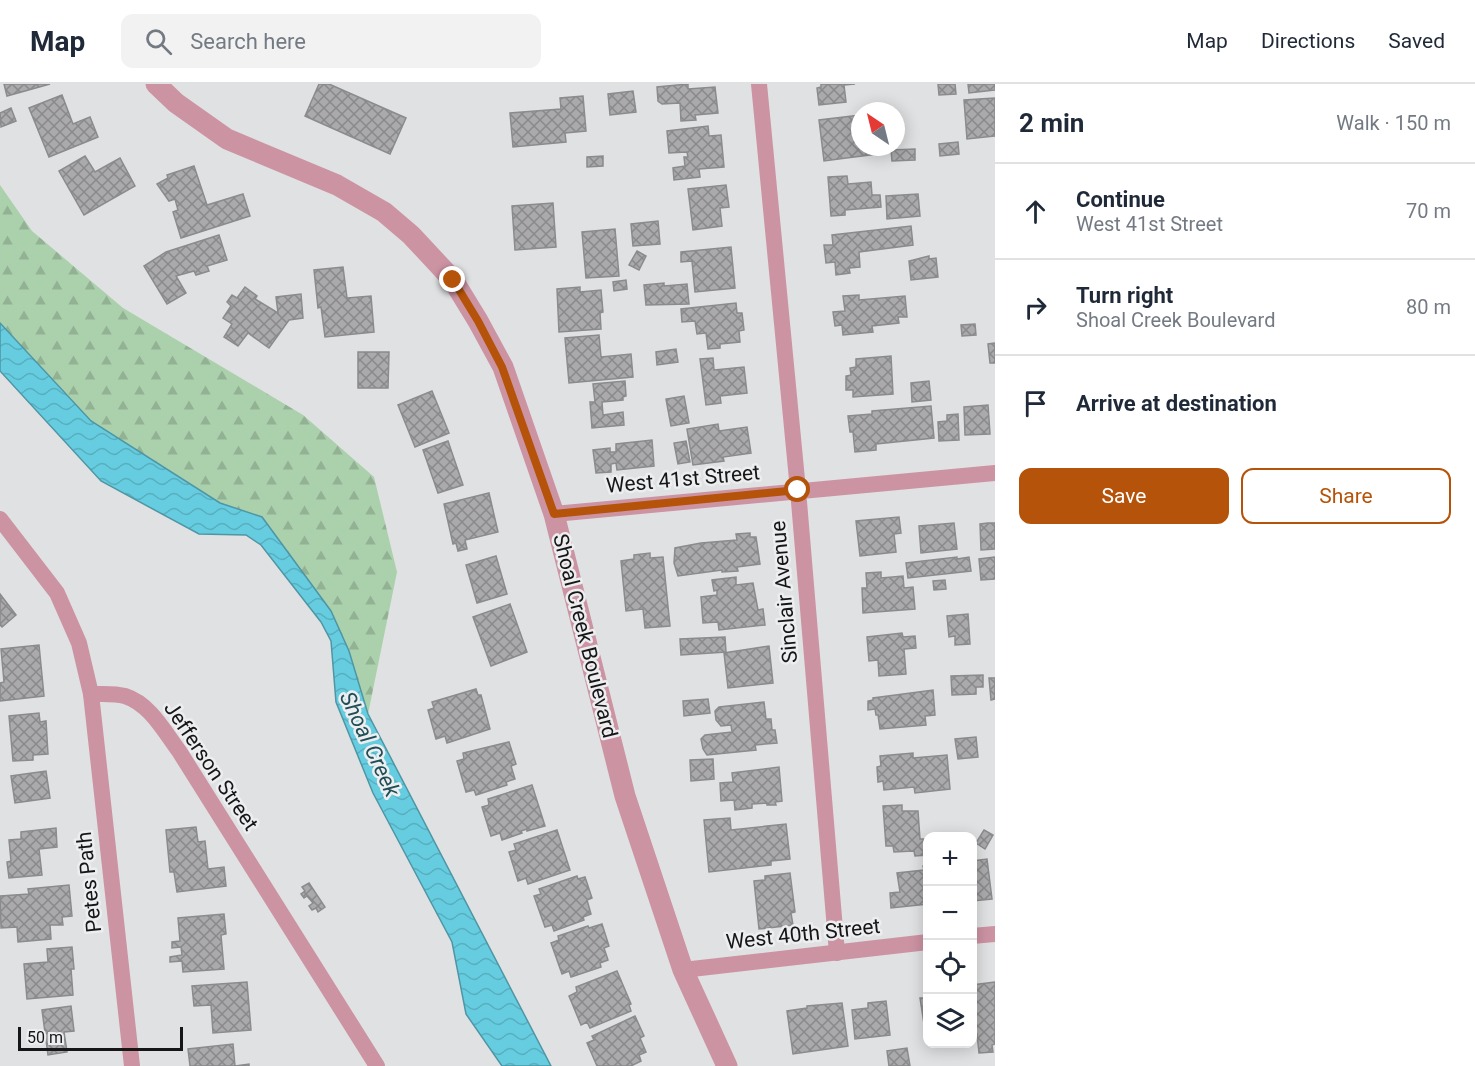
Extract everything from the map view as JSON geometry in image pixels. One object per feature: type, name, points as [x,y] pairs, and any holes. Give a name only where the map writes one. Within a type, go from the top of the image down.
[{"type":"street","name":"Shoal Creek Boulevard","points":[[156,84],[176,104],[227,139],[337,185],[384,212],[411,235],[453,280],[478,321],[502,367],[554,514],[625,796],[683,970],[727,1066]]},
{"type":"street","name":"Sinclair Avenue","points":[[759,84],[798,490],[837,953]]},
{"type":"street","name":"West 41st Street","points":[[554,514],[995,473]]},
{"type":"street","points":[[0,519],[57,593],[78,643],[91,694]]},
{"type":"street","name":"Petes Path","points":[[91,694],[132,1066]]},
{"type":"street","name":"Jefferson Street","points":[[91,694],[124,696],[140,703],[155,719],[179,751],[377,1066]]},
{"type":"street","points":[[977,936],[995,934]]},
{"type":"street","name":"West 40th Street","points":[[683,970],[923,942]]},
{"type":"green space","points":[[0,185],[32,231],[123,308],[303,415],[374,477],[397,572],[368,714],[349,652],[262,517],[220,503],[91,421],[0,323]]},
{"type":"water","name":"Shoal Creek","points":[[0,323],[91,421],[220,503],[262,517],[331,611],[349,651],[368,714],[551,1066],[502,1066],[466,1014],[452,942],[373,793],[336,702],[331,641],[321,622],[261,545],[246,535],[199,534],[101,481],[0,371]]},
{"type":"building","points":[[4,84],[50,84],[7,96]]},
{"type":"building","points":[[319,84],[329,84],[406,118],[390,154],[305,116]]},
{"type":"building","points":[[688,84],[688,89],[715,87],[718,113],[695,115],[696,120],[681,121],[680,103],[662,104],[658,101],[657,87]]},
{"type":"building","points":[[821,84],[855,84],[844,85],[846,102],[819,105],[817,88],[821,87]]},
{"type":"building","points":[[938,84],[955,84],[956,94],[939,95]]},
{"type":"building","points":[[968,84],[995,84],[995,90],[969,93]]},
{"type":"building","points":[[633,91],[636,112],[610,115],[608,94]]},
{"type":"building","points":[[62,95],[73,124],[90,117],[98,137],[49,157],[29,108]]},
{"type":"building","points":[[583,96],[586,131],[565,133],[566,142],[513,147],[510,113],[561,109],[560,98]]},
{"type":"building","points":[[995,98],[995,136],[967,139],[964,100]]},
{"type":"building","points":[[11,108],[16,121],[1,127],[0,113]]},
{"type":"building","points":[[851,116],[851,156],[862,156],[824,161],[819,120]]},
{"type":"building","points":[[708,126],[709,136],[721,135],[724,167],[699,169],[700,177],[674,180],[673,168],[685,166],[684,157],[688,157],[687,152],[669,153],[667,131]]},
{"type":"building","points":[[958,142],[959,154],[940,156],[939,144]]},
{"type":"building","points":[[905,149],[915,149],[915,160],[892,161],[892,156],[905,156]]},
{"type":"building","points":[[85,156],[95,172],[120,158],[135,186],[84,215],[59,171]]},
{"type":"building","points":[[603,156],[603,166],[587,167],[587,157]]},
{"type":"building","points":[[194,166],[207,205],[243,194],[250,216],[181,238],[173,212],[178,210],[175,199],[169,201],[157,184],[168,178],[167,175]]},
{"type":"building","points":[[847,176],[848,184],[871,182],[872,195],[880,195],[881,207],[845,210],[845,215],[831,216],[828,177]]},
{"type":"building","points":[[726,185],[729,207],[720,208],[722,226],[693,230],[688,189]]},
{"type":"building","points":[[918,194],[920,216],[887,219],[886,196]]},
{"type":"building","points":[[553,203],[556,247],[515,250],[512,206]]},
{"type":"building","points":[[658,221],[660,244],[633,246],[631,224]]},
{"type":"building","points":[[911,226],[913,245],[859,252],[860,267],[849,268],[850,273],[836,275],[835,262],[826,263],[824,245],[833,245],[832,235]]},
{"type":"building","points":[[615,229],[619,276],[586,278],[582,232]]},
{"type":"building","points":[[219,235],[227,260],[207,266],[209,271],[196,275],[194,271],[176,276],[186,293],[167,304],[144,266],[166,252]]},
{"type":"building","points":[[731,247],[735,288],[695,292],[692,261],[681,262],[681,252]]},
{"type":"building","points":[[637,251],[646,256],[639,270],[629,265]]},
{"type":"building","points":[[929,256],[929,259],[936,258],[938,277],[911,280],[909,261]]},
{"type":"building","points":[[343,267],[347,298],[371,296],[374,332],[325,337],[321,307],[318,308],[314,270]]},
{"type":"building","points":[[626,280],[627,289],[614,291],[613,282]]},
{"type":"building","points":[[664,283],[664,286],[687,284],[689,304],[646,305],[644,285]]},
{"type":"building","points":[[245,287],[257,296],[255,299],[278,313],[276,297],[301,294],[303,318],[289,320],[269,348],[248,333],[238,346],[224,337],[232,324],[223,318],[231,306],[227,302],[232,295],[237,298]]},
{"type":"building","points":[[580,287],[580,292],[601,290],[603,312],[600,313],[601,329],[559,332],[557,289]]},
{"type":"building","points":[[859,295],[859,300],[905,296],[907,317],[898,317],[899,323],[872,326],[873,332],[843,335],[842,325],[835,326],[833,312],[845,311],[843,296]]},
{"type":"building","points":[[736,303],[737,313],[742,313],[744,330],[739,331],[740,342],[720,344],[720,348],[708,349],[706,333],[697,334],[695,321],[682,322],[681,309]]},
{"type":"building","points":[[975,324],[976,335],[962,336],[961,325]]},
{"type":"building","points":[[599,335],[601,357],[631,354],[633,377],[569,383],[565,338]]},
{"type":"building","points":[[995,343],[995,363],[990,363],[988,344]]},
{"type":"building","points":[[676,349],[678,362],[657,365],[656,352]]},
{"type":"building","points":[[358,352],[389,352],[388,388],[358,388]]},
{"type":"building","points":[[891,356],[893,394],[853,397],[853,390],[846,390],[846,376],[851,375],[850,368],[856,367],[856,359]]},
{"type":"building","points":[[713,358],[714,370],[744,367],[747,393],[720,396],[721,403],[706,405],[700,359]]},
{"type":"building","points":[[625,381],[626,396],[623,400],[602,402],[603,415],[623,412],[624,425],[592,428],[590,402],[595,402],[593,384]]},
{"type":"building","points":[[929,381],[931,400],[912,402],[911,383]]},
{"type":"building","points":[[432,391],[449,433],[415,447],[398,405]]},
{"type":"building","points":[[684,396],[689,423],[671,426],[666,399]]},
{"type":"building","points":[[988,405],[990,434],[965,435],[964,407]]},
{"type":"building","points":[[931,406],[934,438],[876,444],[876,450],[855,452],[853,432],[850,432],[848,416],[872,414],[872,411]]},
{"type":"building","points":[[958,414],[959,440],[939,441],[938,422],[947,421],[947,415]]},
{"type":"building","points":[[718,424],[719,431],[747,427],[751,453],[723,457],[724,461],[693,465],[687,429]]},
{"type":"building","points":[[652,440],[654,466],[617,470],[616,463],[611,464],[611,472],[596,473],[593,450],[610,448],[610,452],[616,452],[616,444]]},
{"type":"building","points":[[448,441],[463,485],[438,493],[423,450]]},
{"type":"building","points":[[686,441],[690,462],[678,464],[674,443]]},
{"type":"building","points":[[489,493],[498,532],[465,540],[467,549],[458,551],[456,543],[453,544],[444,504]]},
{"type":"building","points":[[899,517],[901,533],[894,534],[896,552],[860,556],[856,521]]},
{"type":"building","points":[[954,523],[957,549],[921,553],[919,526]]},
{"type":"building","points":[[995,523],[995,549],[981,550],[980,524]]},
{"type":"building","points":[[750,533],[750,537],[756,537],[760,564],[737,567],[738,571],[722,572],[722,570],[678,576],[674,563],[675,548],[737,540],[736,534]]},
{"type":"building","points":[[650,553],[650,558],[663,557],[670,626],[645,628],[643,609],[626,611],[621,561],[634,559],[634,555]]},
{"type":"building","points":[[496,556],[507,594],[477,603],[466,565]]},
{"type":"building","points":[[957,557],[957,559],[969,557],[971,571],[908,578],[906,563]]},
{"type":"building","points":[[995,557],[995,579],[981,580],[979,559]]},
{"type":"building","points":[[881,572],[881,578],[903,576],[904,588],[913,587],[915,609],[863,613],[862,588],[867,588],[866,573]]},
{"type":"building","points":[[736,577],[736,585],[753,583],[758,610],[763,609],[765,625],[719,630],[718,622],[703,623],[701,597],[717,595],[712,580]]},
{"type":"building","points":[[945,580],[946,589],[934,590],[933,581]]},
{"type":"building","points":[[0,594],[16,615],[2,627],[0,625]]},
{"type":"building","points":[[510,604],[527,652],[491,666],[473,617]]},
{"type":"building","points":[[968,614],[970,644],[955,645],[955,636],[949,637],[947,616]]},
{"type":"building","points":[[902,633],[903,637],[915,636],[916,648],[904,649],[906,674],[879,676],[878,660],[869,661],[867,637]]},
{"type":"building","points":[[725,637],[726,652],[681,655],[680,639]]},
{"type":"building","points":[[39,645],[44,696],[0,701],[0,683],[4,682],[1,649]]},
{"type":"building","points":[[769,646],[773,683],[728,688],[724,653]]},
{"type":"building","points":[[983,675],[983,687],[976,687],[976,694],[952,695],[951,676]]},
{"type":"building","points":[[989,678],[995,678],[995,699],[991,700]]},
{"type":"building","points":[[476,689],[478,695],[481,695],[490,729],[447,743],[445,736],[436,739],[428,710],[434,708],[432,702]]},
{"type":"building","points":[[933,690],[935,715],[925,716],[926,725],[880,729],[875,709],[868,710],[868,701],[873,698]]},
{"type":"building","points":[[708,699],[710,713],[684,716],[683,701]]},
{"type":"building","points":[[764,702],[766,719],[771,719],[777,743],[755,745],[756,750],[707,755],[701,739],[705,735],[732,732],[731,725],[721,726],[716,720],[715,711],[719,707]]},
{"type":"building","points":[[39,713],[40,722],[46,721],[48,754],[33,755],[33,760],[13,761],[9,716]]},
{"type":"building","points":[[976,737],[978,757],[958,759],[955,739]]},
{"type":"building","points":[[509,742],[516,764],[511,766],[515,779],[506,782],[507,785],[476,795],[474,790],[466,792],[457,761],[464,759],[463,753]]},
{"type":"building","points":[[913,753],[913,758],[947,755],[950,789],[915,793],[914,787],[884,790],[883,781],[878,782],[877,767],[881,766],[880,756]]},
{"type":"building","points":[[713,759],[714,779],[691,781],[690,760]]},
{"type":"building","points":[[779,767],[782,801],[775,802],[776,805],[752,804],[752,808],[735,810],[734,800],[721,801],[720,783],[733,782],[732,773]]},
{"type":"building","points":[[46,771],[50,798],[15,803],[11,776]]},
{"type":"building","points":[[532,785],[545,826],[527,831],[527,829],[502,840],[500,833],[491,836],[482,807],[489,805],[488,799]]},
{"type":"building","points":[[902,805],[902,811],[918,811],[920,839],[923,839],[923,855],[915,856],[914,851],[894,852],[893,846],[886,846],[883,806]]},
{"type":"building","points":[[730,818],[731,830],[786,824],[790,859],[771,861],[771,865],[709,872],[704,820]]},
{"type":"building","points":[[196,827],[198,842],[205,841],[208,869],[224,867],[226,886],[177,892],[174,872],[170,872],[166,830]]},
{"type":"building","points":[[56,828],[57,847],[39,849],[42,875],[9,878],[7,862],[11,861],[9,840],[21,839],[21,832]]},
{"type":"building","points":[[557,830],[570,870],[528,884],[526,878],[518,881],[509,852],[516,850],[514,844]]},
{"type":"building","points":[[984,830],[993,835],[985,849],[977,841]]},
{"type":"building","points":[[987,859],[992,899],[977,900],[977,860]]},
{"type":"building","points":[[923,870],[923,905],[891,908],[890,893],[900,892],[897,873]]},
{"type":"building","points":[[790,873],[795,912],[791,913],[793,925],[759,929],[754,881],[765,880],[765,876]]},
{"type":"building","points":[[577,876],[578,879],[585,877],[592,898],[587,900],[591,914],[583,917],[584,920],[554,931],[552,925],[545,927],[534,896],[541,894],[539,889]]},
{"type":"building","points":[[309,883],[325,907],[318,912],[316,908],[312,910],[309,906],[313,903],[307,896],[304,898],[301,894],[305,891],[302,887]]},
{"type":"building","points":[[69,885],[72,916],[62,917],[63,925],[50,925],[51,939],[18,942],[17,927],[1,928],[0,896],[29,894],[28,889]]},
{"type":"building","points":[[224,914],[226,934],[221,935],[224,969],[183,972],[182,961],[170,962],[170,957],[182,955],[181,947],[172,948],[172,942],[180,941],[178,918]]},
{"type":"building","points":[[602,924],[609,946],[604,948],[608,960],[600,963],[601,967],[571,977],[569,971],[562,974],[551,943],[559,940],[558,936]]},
{"type":"building","points":[[72,947],[73,995],[27,999],[24,964],[48,962],[47,949]]},
{"type":"building","points":[[617,971],[631,1004],[629,1005],[631,1011],[590,1028],[587,1022],[581,1025],[569,996],[577,992],[576,987]]},
{"type":"building","points":[[247,982],[251,1030],[213,1033],[211,1005],[194,1006],[192,986]]},
{"type":"building","points":[[995,982],[993,1052],[979,1053],[977,984]]},
{"type":"building","points":[[920,998],[923,998],[923,1018]]},
{"type":"building","points":[[886,1001],[890,1035],[855,1039],[852,1010],[868,1008],[868,1003]]},
{"type":"building","points":[[842,1003],[848,1046],[793,1054],[787,1011],[807,1008],[807,1006]]},
{"type":"building","points":[[71,1006],[74,1031],[64,1032],[67,1052],[48,1055],[42,1010]]},
{"type":"building","points":[[635,1016],[644,1036],[640,1038],[646,1052],[639,1055],[641,1061],[631,1066],[597,1066],[587,1043],[594,1040],[592,1036]]},
{"type":"building","points":[[233,1044],[235,1066],[190,1066],[188,1049]]},
{"type":"building","points":[[907,1048],[910,1066],[889,1066],[887,1051]]},
{"type":"route","points":[[453,280],[502,367],[554,514],[798,490]]}]
